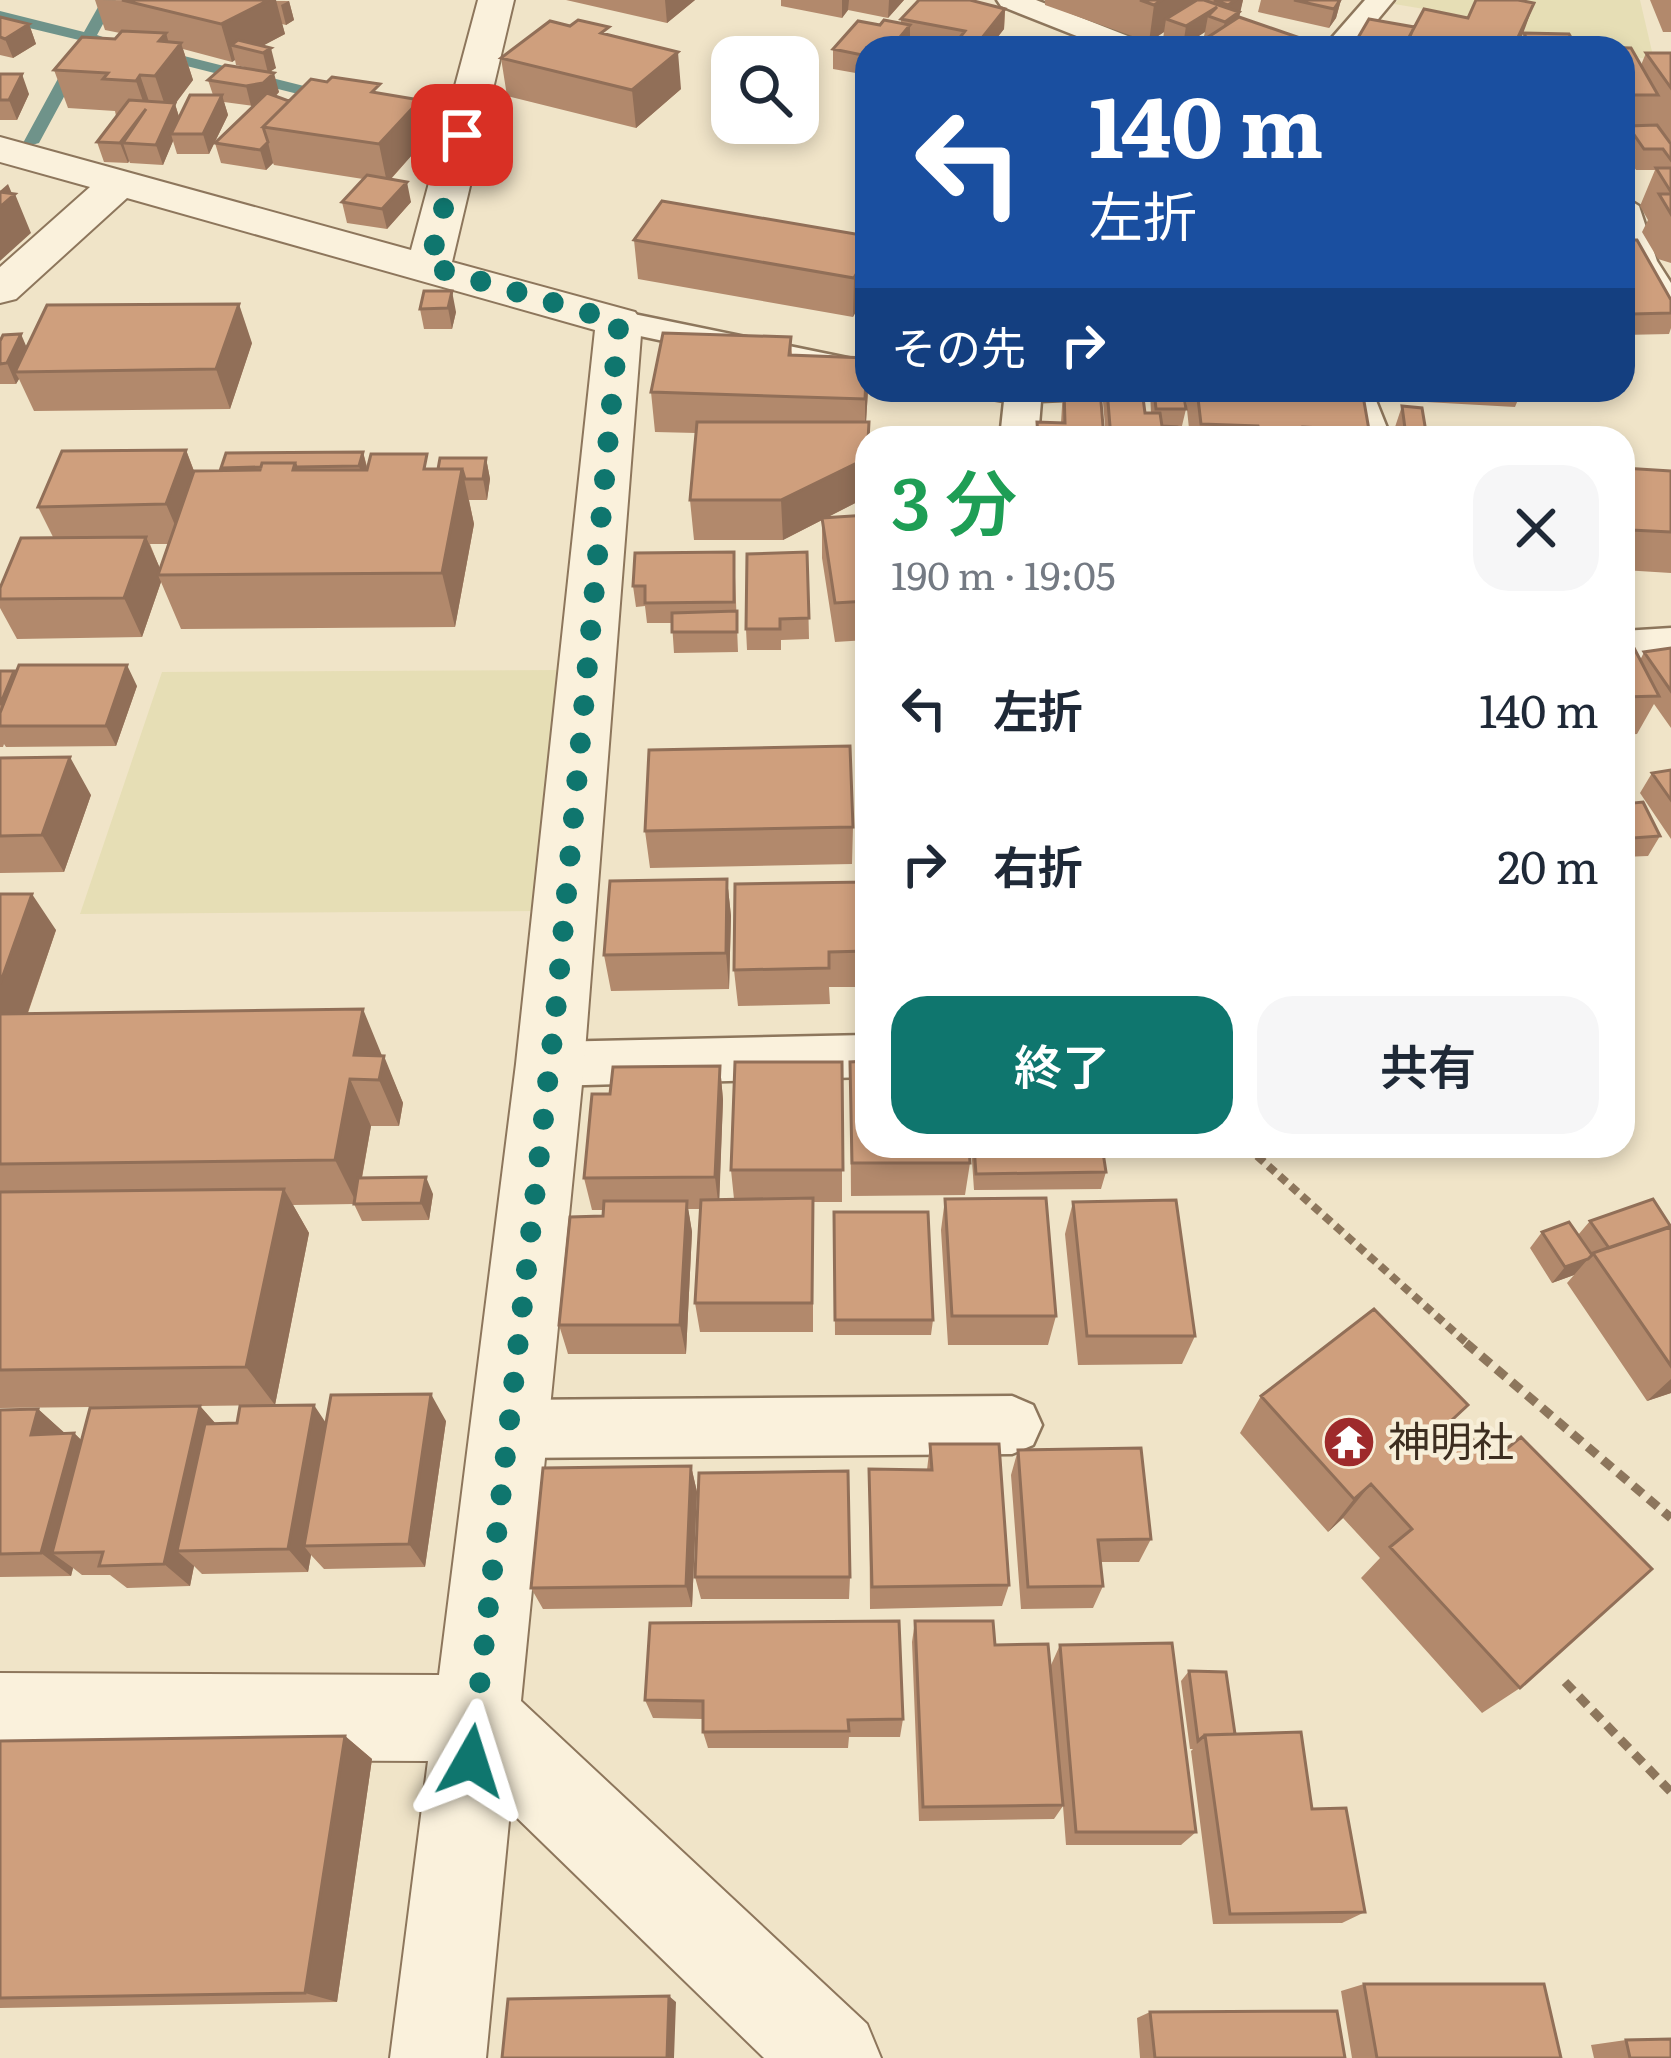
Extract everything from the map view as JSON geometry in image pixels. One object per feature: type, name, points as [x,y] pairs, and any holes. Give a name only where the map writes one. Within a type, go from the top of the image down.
[{"type":"street","points":[[429,266],[496,0]]},
{"type":"street","points":[[0,149],[619,322],[550,1064],[438,2058]]},
{"type":"street","points":[[0,290],[120,182]]},
{"type":"street","points":[[0,1716],[476,1718],[833,2058]]},
{"type":"lane","points":[[1011,0],[1102,36]]},
{"type":"lane","points":[[1348,36],[1380,0]]},
{"type":"lane","points":[[1635,208],[1640,261],[1671,310]]},
{"type":"lane","points":[[619,322],[855,368]]},
{"type":"lane","points":[[1635,644],[1671,642]]},
{"type":"lane","points":[[550,1064],[855,1057]]},
{"type":"lane","points":[[508,1429],[1012,1425]]},
{"type":"path","points":[[1259,1158],[1671,1518]]},
{"type":"path","points":[[1564,1682],[1671,1792]]},
{"type":"shaded area","points":[[1398,0],[1640,0],[1654,60],[1635,57],[1635,36],[1523,36],[1526,26],[1394,4]]},
{"type":"shaded area","points":[[569,670],[538,911],[80,914],[162,672]]},
{"type":"building","points":[[122,0],[269,0],[221,24]]},
{"type":"building","points":[[919,0],[970,0],[1005,9],[984,36],[961,36],[965,31],[901,19]]},
{"type":"building","points":[[1197,0],[1239,12],[1225,22],[1208,16],[1217,7],[1186,26],[1166,19]]},
{"type":"building","points":[[1294,0],[1340,0],[1334,9]]},
{"type":"building","points":[[1476,0],[1534,3],[1519,36],[1410,36],[1424,9],[1468,18]]},
{"type":"building","points":[[0,17],[29,24],[5,39],[0,37]]},
{"type":"building","points":[[1239,17],[1294,36],[1210,36]]},
{"type":"building","points":[[1369,19],[1414,27],[1410,36],[1359,36]]},
{"type":"building","points":[[578,20],[609,27],[601,33],[678,52],[632,90],[501,58],[550,21],[570,26]]},
{"type":"building","points":[[884,20],[910,25],[901,36],[855,36],[855,54],[833,49],[858,21],[880,25]]},
{"type":"building","points":[[122,31],[166,33],[159,41],[181,43],[155,76],[140,75],[136,81],[103,79],[108,73],[54,70],[82,37],[115,39]]},
{"type":"building","points":[[1524,33],[1570,36],[1525,36]]},
{"type":"building","points":[[238,40],[271,48],[263,53],[231,45]]},
{"type":"building","points":[[1646,53],[1671,53],[1671,88]]},
{"type":"building","points":[[1635,55],[1658,95],[1635,95]]},
{"type":"building","points":[[225,65],[274,73],[263,83],[246,86],[208,80]]},
{"type":"building","points":[[0,74],[22,74],[9,100],[0,100]]},
{"type":"building","points":[[332,77],[380,84],[372,92],[420,100],[379,144],[263,127],[311,79],[327,82]]},
{"type":"building","points":[[267,93],[289,101],[263,127],[268,142],[260,150],[215,143]]},
{"type":"building","points":[[190,95],[222,95],[203,134],[171,134]]},
{"type":"building","points":[[129,100],[175,103],[156,145],[123,143],[146,109],[120,143],[97,142]]},
{"type":"building","points":[[1657,125],[1671,144],[1671,160],[1663,149],[1644,149],[1635,136],[1635,126]]},
{"type":"building","points":[[1656,168],[1671,168],[1671,192]]},
{"type":"building","points":[[367,175],[407,182],[382,209],[342,202]]},
{"type":"building","points":[[0,192],[15,194],[0,207]]},
{"type":"building","points":[[1659,194],[1671,194],[1671,214]]},
{"type":"building","points":[[662,201],[855,234],[855,276],[854,278],[634,240]]},
{"type":"building","points":[[1635,240],[1671,300],[1671,313],[1635,314]]},
{"type":"building","points":[[424,291],[452,291],[448,308],[420,309]]},
{"type":"building","points":[[239,304],[216,369],[15,372],[47,305]]},
{"type":"building","points":[[663,333],[791,337],[789,355],[855,358],[855,399],[651,392]]},
{"type":"building","points":[[21,334],[7,363],[0,364],[3,335]]},
{"type":"building","points":[[1064,402],[1101,402],[1103,426],[1037,426],[1037,422],[1065,423]]},
{"type":"building","points":[[1108,402],[1144,402],[1145,413],[1160,413],[1162,426],[1110,426]]},
{"type":"building","points":[[1155,402],[1185,402],[1186,409],[1156,409]]},
{"type":"building","points":[[1198,402],[1364,402],[1368,426],[1258,426],[1201,424]]},
{"type":"building","points":[[1402,406],[1422,408],[1425,426],[1405,426]]},
{"type":"building","points":[[697,422],[869,422],[869,426],[855,426],[855,464],[781,500],[690,500]]},
{"type":"building","points":[[186,450],[166,504],[38,507],[62,451]]},
{"type":"building","points":[[363,452],[359,466],[262,463],[261,467],[221,468],[226,453]]},
{"type":"building","points":[[371,454],[427,454],[424,469],[462,469],[442,573],[158,575],[194,471],[260,470],[262,463],[295,463],[293,470],[367,470]]},
{"type":"building","points":[[440,458],[486,458],[483,479],[465,479],[462,469],[438,469]]},
{"type":"building","points":[[1635,469],[1671,471],[1671,532],[1635,530]]},
{"type":"building","points":[[855,516],[855,602],[835,603],[822,518]]},
{"type":"building","points":[[146,537],[124,598],[0,599],[21,538]]},
{"type":"building","points":[[734,552],[734,602],[645,603],[645,586],[633,586],[635,553]]},
{"type":"building","points":[[807,552],[809,618],[780,619],[780,629],[746,629],[747,554]]},
{"type":"building","points":[[737,611],[737,632],[672,632],[672,613]]},
{"type":"building","points":[[1671,648],[1671,691],[1644,652]]},
{"type":"building","points":[[1635,650],[1659,696],[1635,697]]},
{"type":"building","points":[[19,665],[127,665],[106,726],[0,726],[0,713]]},
{"type":"building","points":[[0,671],[14,671],[0,705]]},
{"type":"building","points":[[850,746],[853,827],[645,831],[649,750]]},
{"type":"building","points":[[70,757],[42,835],[0,836],[0,758]]},
{"type":"building","points":[[1671,770],[1671,800],[1652,773]]},
{"type":"building","points":[[1643,802],[1660,836],[1635,838],[1635,803]]},
{"type":"building","points":[[727,879],[726,953],[604,955],[610,881]]},
{"type":"building","points":[[855,882],[855,951],[829,952],[829,968],[734,970],[735,884]]},
{"type":"building","points":[[0,894],[32,894],[0,984]]},
{"type":"building","points":[[363,1009],[354,1055],[384,1056],[379,1080],[350,1079],[335,1160],[0,1164],[0,1014]]},
{"type":"building","points":[[735,1062],[842,1062],[843,1170],[731,1170]]},
{"type":"building","points":[[850,1062],[855,1062],[855,1158],[970,1158],[970,1163],[852,1163]]},
{"type":"building","points":[[720,1066],[715,1177],[584,1178],[592,1094],[610,1094],[613,1067]]},
{"type":"building","points":[[975,1158],[1104,1158],[1106,1172],[976,1174]]},
{"type":"building","points":[[426,1177],[421,1203],[354,1204],[358,1178]]},
{"type":"building","points":[[284,1189],[246,1367],[0,1370],[0,1192]]},
{"type":"building","points":[[813,1198],[812,1303],[695,1303],[701,1200]]},
{"type":"building","points":[[1046,1198],[1056,1316],[952,1316],[945,1199]]},
{"type":"building","points":[[1653,1199],[1671,1227],[1609,1248],[1590,1221]]},
{"type":"building","points":[[1176,1200],[1195,1336],[1087,1336],[1073,1202]]},
{"type":"building","points":[[604,1201],[687,1201],[680,1325],[559,1325],[570,1217],[603,1216]]},
{"type":"building","points":[[834,1212],[928,1212],[933,1320],[835,1320]]},
{"type":"building","points":[[1569,1222],[1592,1255],[1565,1267],[1542,1232]]},
{"type":"building","points":[[1671,1226],[1671,1366],[1593,1253]]},
{"type":"building","points":[[1374,1309],[1468,1405],[1453,1419],[1493,1460],[1521,1437],[1652,1569],[1520,1688],[1390,1547],[1412,1529],[1371,1484],[1354,1499],[1261,1396]]},
{"type":"building","points":[[431,1394],[409,1544],[304,1546],[331,1395]]},
{"type":"building","points":[[314,1405],[288,1549],[177,1551],[205,1424],[237,1423],[240,1406]]},
{"type":"building","points":[[200,1406],[164,1564],[99,1566],[103,1552],[52,1553],[90,1408]]},
{"type":"building","points":[[38,1409],[31,1435],[74,1433],[41,1553],[0,1554],[0,1410]]},
{"type":"building","points":[[930,1444],[999,1444],[1009,1585],[872,1587],[869,1469],[932,1470]]},
{"type":"building","points":[[1141,1448],[1151,1539],[1098,1540],[1103,1586],[1028,1587],[1018,1450]]},
{"type":"building","points":[[691,1466],[686,1586],[531,1588],[543,1468]]},
{"type":"building","points":[[848,1471],[850,1577],[695,1577],[699,1473]]},
{"type":"building","points":[[899,1621],[903,1719],[848,1720],[849,1731],[703,1732],[703,1701],[645,1700],[650,1623]]},
{"type":"building","points":[[915,1621],[993,1621],[995,1645],[1048,1644],[1063,1805],[923,1807]]},
{"type":"building","points":[[1172,1643],[1196,1832],[1076,1832],[1060,1645]]},
{"type":"building","points":[[1189,1671],[1226,1672],[1235,1734],[1205,1735],[1198,1741]]},
{"type":"building","points":[[1301,1732],[1312,1809],[1346,1808],[1365,1912],[1230,1914],[1205,1735]]},
{"type":"building","points":[[345,1736],[305,1993],[0,1998],[0,1741]]},
{"type":"building","points":[[1364,1984],[1544,1984],[1561,2058],[1377,2058]]},
{"type":"building","points":[[669,1996],[667,2058],[502,2058],[508,1999]]},
{"type":"building","points":[[1337,2011],[1345,2058],[1155,2058],[1150,2012]]},
{"type":"building","points":[[1671,2039],[1671,2058],[1630,2058],[1626,2040]]},
{"type":"waterway","points":[[88,38],[109,0]]},
{"type":"waterway","points":[[0,16],[88,38]]},
{"type":"waterway","points":[[31,143],[88,38]]},
{"type":"waterway","points":[[88,38],[118,45]]},
{"type":"waterway","points":[[156,54],[334,98]]},
{"type":"waterway","points":[[389,111],[431,121]]},
{"type":"place","name":"神明社","points":[[1349,1442]]},
{"type":"route","points":[[462,135],[429,266],[619,322],[556,1008],[471,1761]]}]
